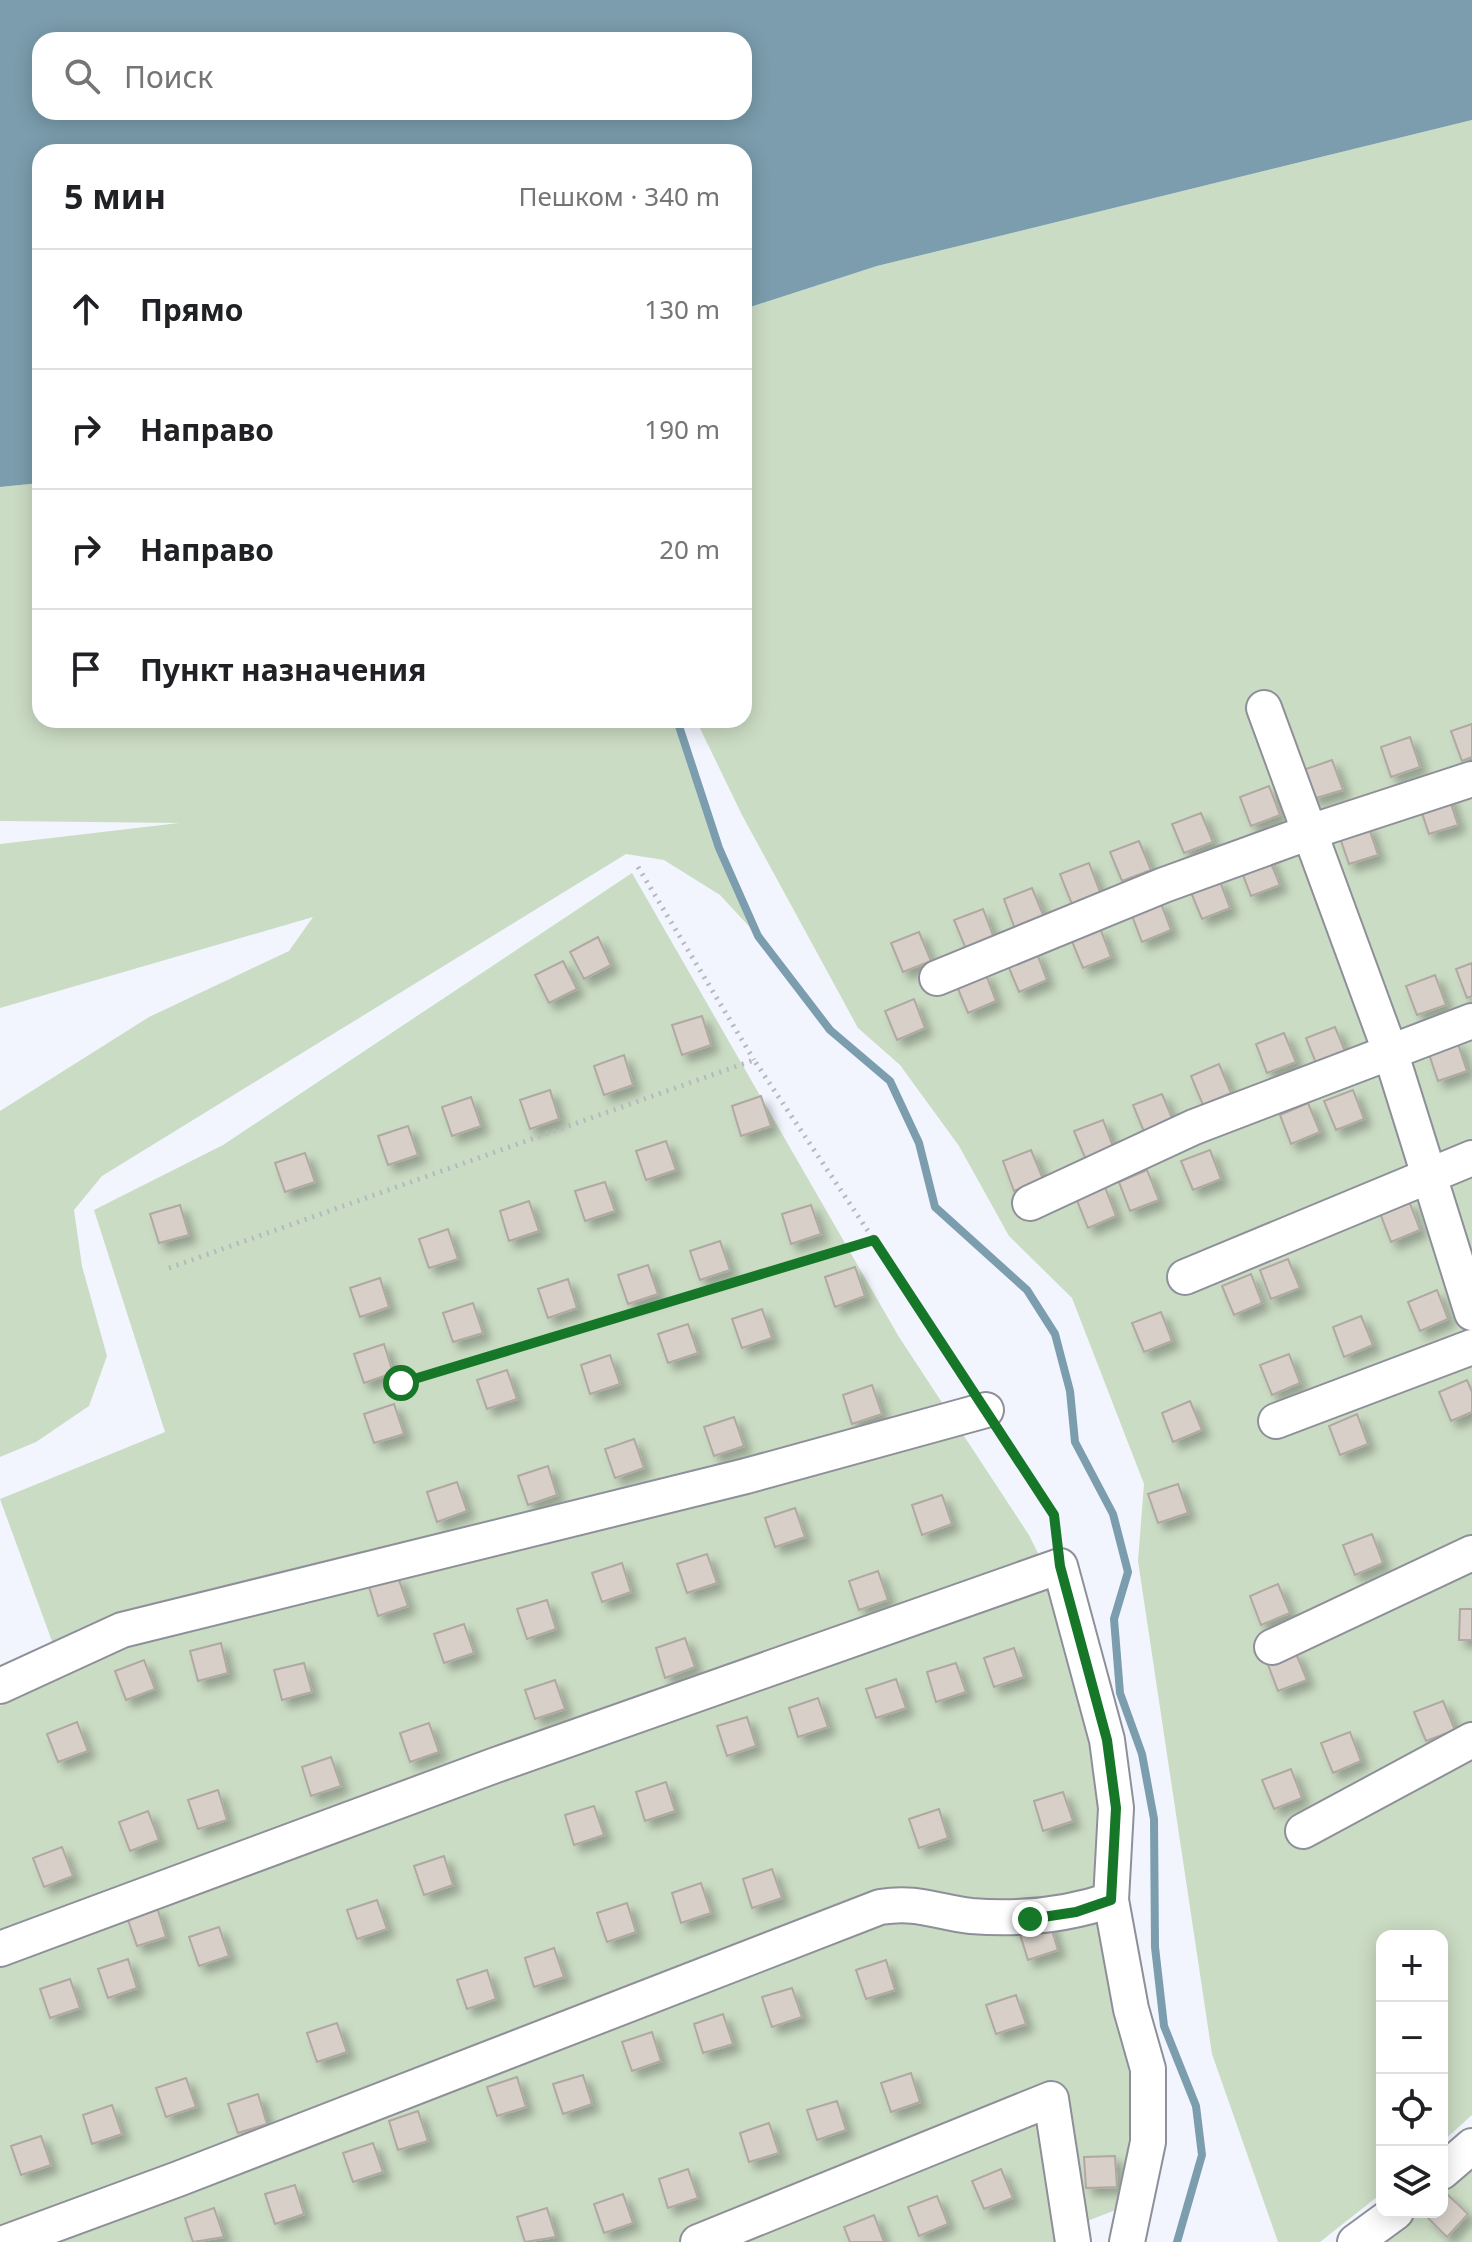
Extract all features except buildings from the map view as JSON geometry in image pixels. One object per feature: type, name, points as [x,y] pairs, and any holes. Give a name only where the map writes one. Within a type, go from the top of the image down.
[{"type":"lane","points":[[1264,708],[1391,1054],[1472,1313]]},
{"type":"lane","points":[[937,978],[1164,885],[1310,832],[1472,779]]},
{"type":"lane","points":[[1030,1203],[1194,1127],[1472,1021]]},
{"type":"lane","points":[[1185,1277],[1472,1158]]},
{"type":"lane","points":[[1276,1421],[1472,1347]]},
{"type":"lane","points":[[0,1686],[122,1630],[746,1476],[986,1410]]},
{"type":"lane","points":[[1272,1647],[1472,1553]]},
{"type":"lane","points":[[0,1949],[493,1766],[1060,1566],[1107,1740],[1116,1808],[1111,1900],[1131,2009],[1148,2069],[1148,2142],[1127,2242]]},
{"type":"lane","points":[[1303,1831],[1472,1740]]},
{"type":"lane","points":[[7,2242],[178,2179],[867,1910],[908,1903],[968,1916],[1030,1919],[1076,1912],[1111,1900]]},
{"type":"lane","points":[[698,2242],[1051,2099],[1073,2242]]},
{"type":"lane","points":[[1448,2167],[1472,2146]]},
{"type":"lane","points":[[1355,2242],[1388,2218]]},
{"type":"path","points":[[638,867],[754,1060],[1054,1515],[1060,1566]]},
{"type":"path","points":[[169,1268],[754,1060]]},
{"type":"path","points":[[401,1383],[874,1240]]},
{"type":"green space","points":[[1472,120],[1472,2115],[1448,2137],[1448,1930],[1376,1930],[1376,2198],[1320,2242],[1278,2242],[1212,2054],[1138,1561],[1144,1484],[1072,1298],[1009,1236],[959,1146],[900,1065],[858,1028],[742,815],[700,728],[752,728],[752,306],[877,266]]},
{"type":"green space","points":[[32,484],[32,728],[680,728],[719,848],[758,936],[720,895],[664,860],[626,854],[102,1176],[74,1210],[82,1266],[107,1356],[89,1406],[36,1442],[0,1457],[0,1111],[149,1017],[289,951],[313,917],[0,1008],[0,844],[179,823],[0,821],[0,487]]},
{"type":"green space","points":[[632,873],[899,1337],[1029,1535],[1056,1590],[1098,1771],[1132,2066],[1126,2206],[1064,2230],[1065,2242],[0,2242],[0,1706],[64,1674],[0,1499],[165,1432],[94,1210],[223,1145]]},
{"type":"green space","points":[[1472,2157],[1472,2242],[1367,2242],[1397,2218],[1448,2218],[1448,2176]]},
{"type":"water","points":[[0,0],[1472,0],[1472,120],[877,266],[752,306],[752,144],[32,144],[32,484],[0,487]]},
{"type":"waterway","points":[[680,728],[719,848],[758,936],[830,1030],[890,1081],[919,1143],[935,1207],[1027,1290],[1055,1334],[1070,1391],[1075,1442],[1113,1514],[1128,1572],[1114,1619],[1120,1693],[1142,1754],[1154,1819],[1155,1947],[1164,2026],[1196,2106],[1202,2155],[1177,2242]]},
{"type":"route","points":[[401,1383],[874,1240],[1054,1515],[1060,1566],[1107,1740],[1116,1808],[1111,1900],[1076,1912],[1030,1919]]}]
